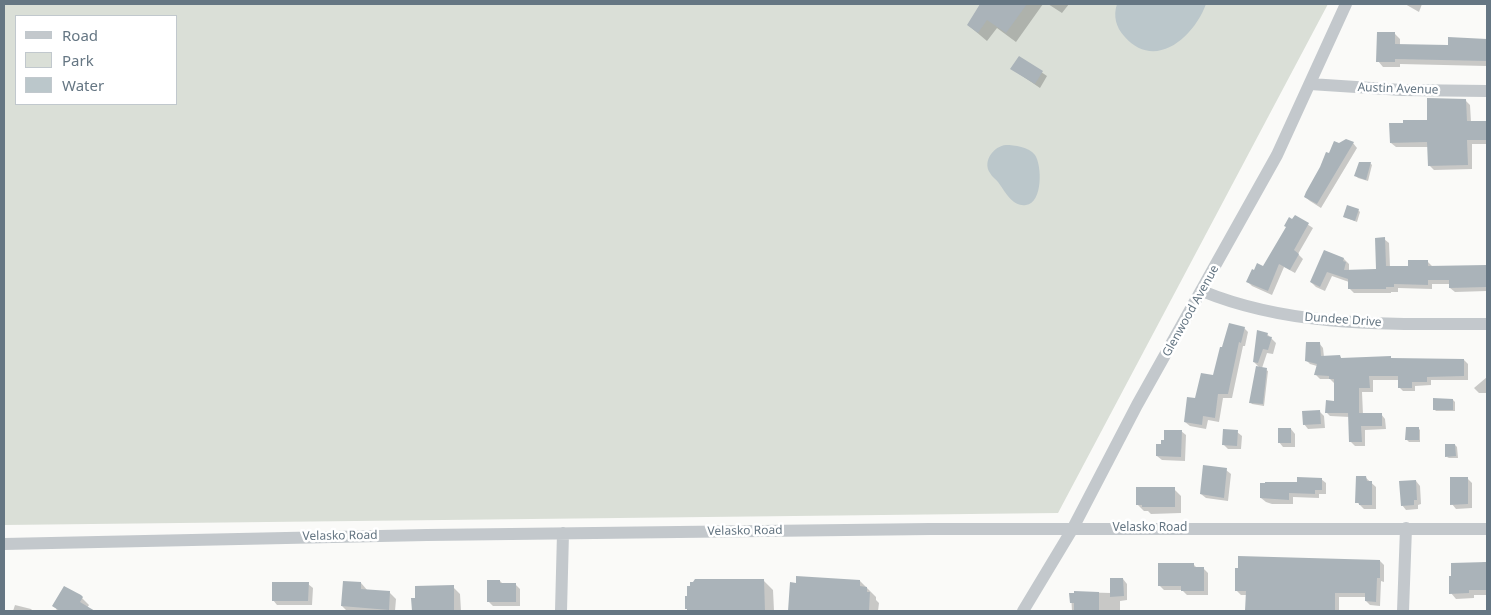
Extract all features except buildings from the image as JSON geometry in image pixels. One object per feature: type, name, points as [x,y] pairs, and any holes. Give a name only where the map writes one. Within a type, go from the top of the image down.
[{"type":"street","name":"Glenwood Avenue","points":[[1023,611],[1073,528],[1138,405],[1278,155],[1346,4]]},
{"type":"street","name":"Austin Avenue","points":[[1310,84],[1402,90],[1487,91]]},
{"type":"street","name":"Dundee Drive","points":[[1202,291],[1228,302],[1257,310],[1302,318],[1391,324],[1487,324]]},
{"type":"street","name":"Velasko Road","points":[[4,544],[427,534],[1073,528],[1487,529]]},
{"type":"street","points":[[1403,611],[1406,528]]},
{"type":"street","points":[[561,611],[563,533]]},
{"type":"green space","points":[[4,4],[1328,4],[1058,513],[4,525]]},
{"type":"water","points":[[1117,4],[1206,4],[1192,28],[1183,38],[1172,46],[1148,51],[1136,46],[1121,33],[1115,17]]},
{"type":"water","points":[[1006,145],[1025,148],[1035,155],[1039,167],[1040,183],[1036,198],[1032,203],[1021,205],[1013,201],[988,168],[988,159],[994,151]]}]
